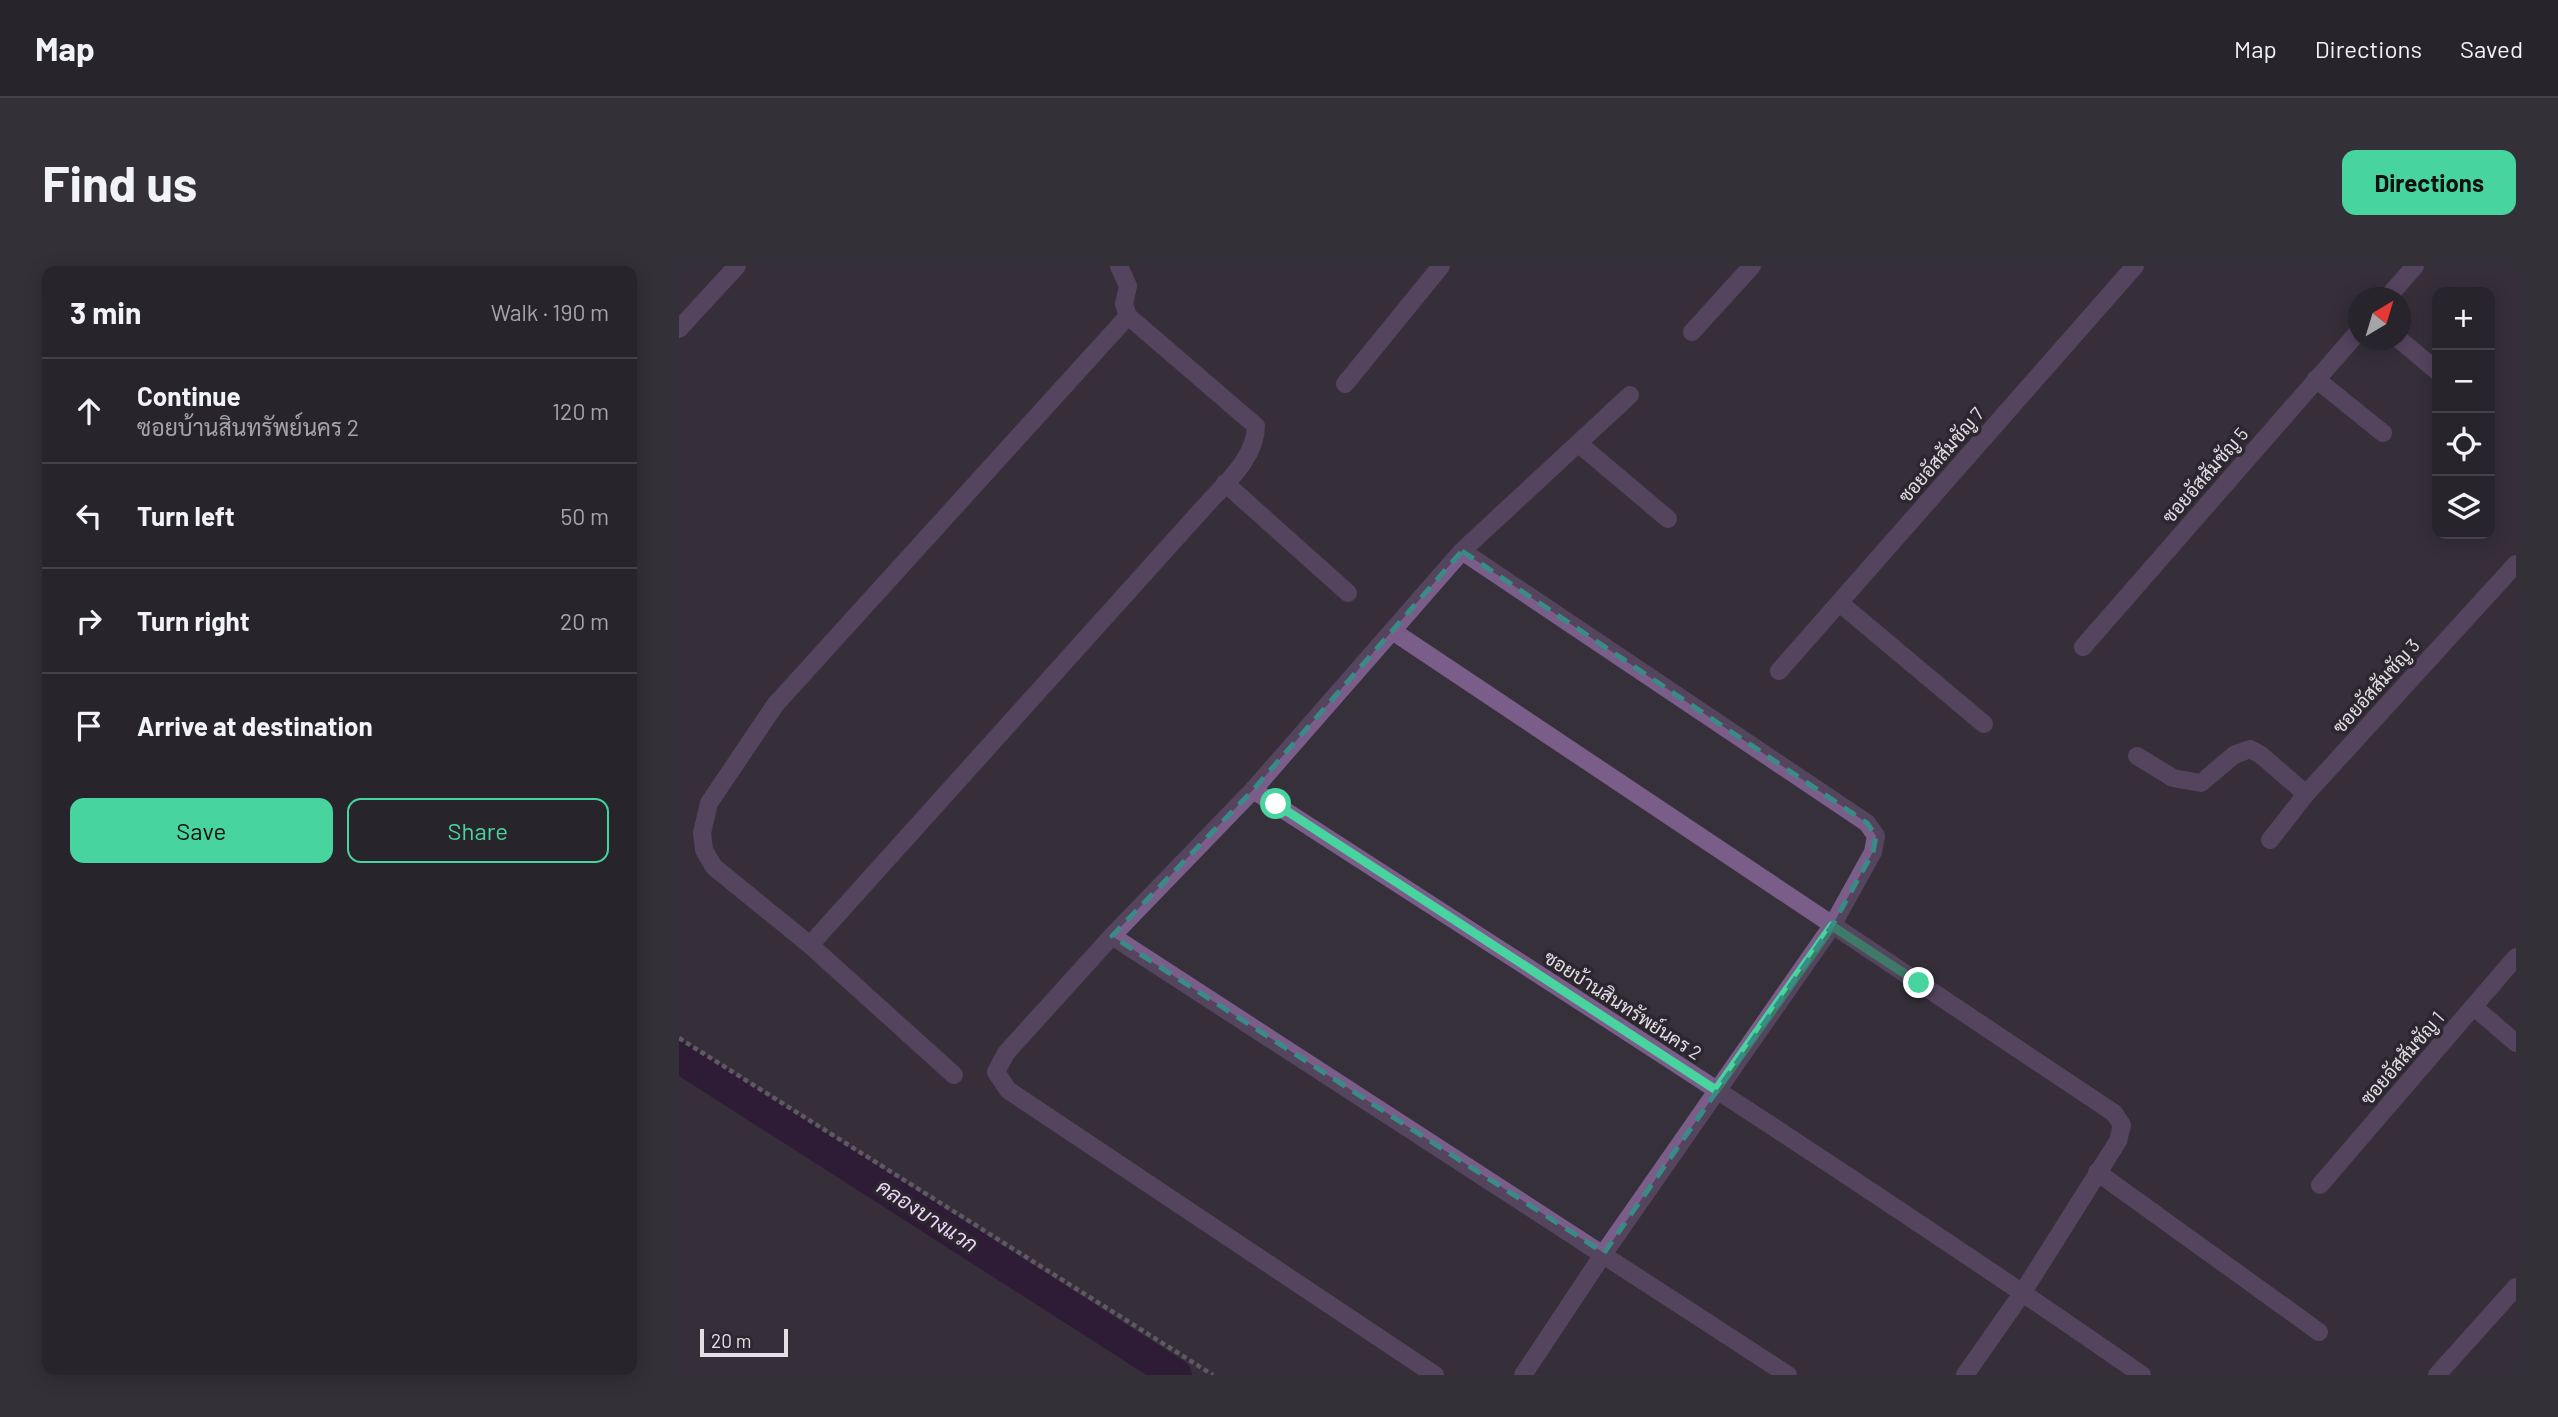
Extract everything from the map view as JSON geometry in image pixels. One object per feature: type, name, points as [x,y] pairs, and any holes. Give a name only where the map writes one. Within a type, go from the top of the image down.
[{"type":"street","points":[[679,329],[737,266]]},
{"type":"street","points":[[810,946],[1225,483],[1248,455],[1256,439],[1256,426],[1128,316],[1124,304],[1128,286],[1119,266]]},
{"type":"street","points":[[1345,384],[1441,266]]},
{"type":"street","points":[[1692,332],[1752,266]]},
{"type":"street","name":"ซอยอัสสัมชัญ 7","points":[[1779,671],[1841,604],[2135,266]]},
{"type":"street","points":[[2397,287],[2415,266]]},
{"type":"street","points":[[954,1075],[810,946],[714,867],[704,850],[702,834],[709,803],[775,705],[1128,316]]},
{"type":"street","name":"ซอยอัสสัมชัญ 5","points":[[2083,647],[2348,342]]},
{"type":"street","points":[[2411,349],[2432,367]]},
{"type":"street","points":[[2316,379],[2383,433]]},
{"type":"street","points":[[1435,1375],[1008,1090],[996,1072],[1006,1053],[1112,936],[1253,790],[1394,632],[1462,551],[1630,395]]},
{"type":"street","points":[[1578,443],[1668,519]]},
{"type":"street","points":[[1225,483],[1348,593]]},
{"type":"street","points":[[1462,551],[1867,823],[1876,836],[1873,852],[1832,926],[1716,1090],[1523,1375]]},
{"type":"street","name":"ซอยอัสสัมชัญ 3","points":[[2270,840],[2306,794],[2516,564]]},
{"type":"street","points":[[1841,604],[1984,724]]},
{"type":"street","points":[[1394,632],[2114,1113],[2122,1125],[2118,1141],[2023,1292],[1965,1375]]},
{"type":"street","points":[[2137,756],[2172,778],[2201,783],[2234,755],[2250,749],[2261,755],[2306,794]]},
{"type":"street","name":"ซอยบ้านสินทรัพย์นคร 2","points":[[1253,790],[2023,1292],[2142,1375]]},
{"type":"street","points":[[1112,936],[1604,1253],[1788,1375]]},
{"type":"street","name":"ซอยอัสสัมชัญ 1","points":[[2320,1185],[2516,957]]},
{"type":"street","points":[[2474,1007],[2516,1043]]},
{"type":"street","points":[[2097,1172],[2319,1332]]},
{"type":"street","points":[[2437,1375],[2516,1287]]},
{"type":"path","points":[[679,1038],[1213,1375]]},
{"type":"highlighted area","points":[[1462,551],[1867,823],[1876,836],[1873,852],[1832,926],[1604,1253],[1112,936],[1253,790]]},
{"type":"waterway","name":"คลองบางแวก","points":[[679,1057],[1176,1375]]},
{"type":"route","points":[[1276,804],[1716,1090],[1832,926],[1919,983]]}]
